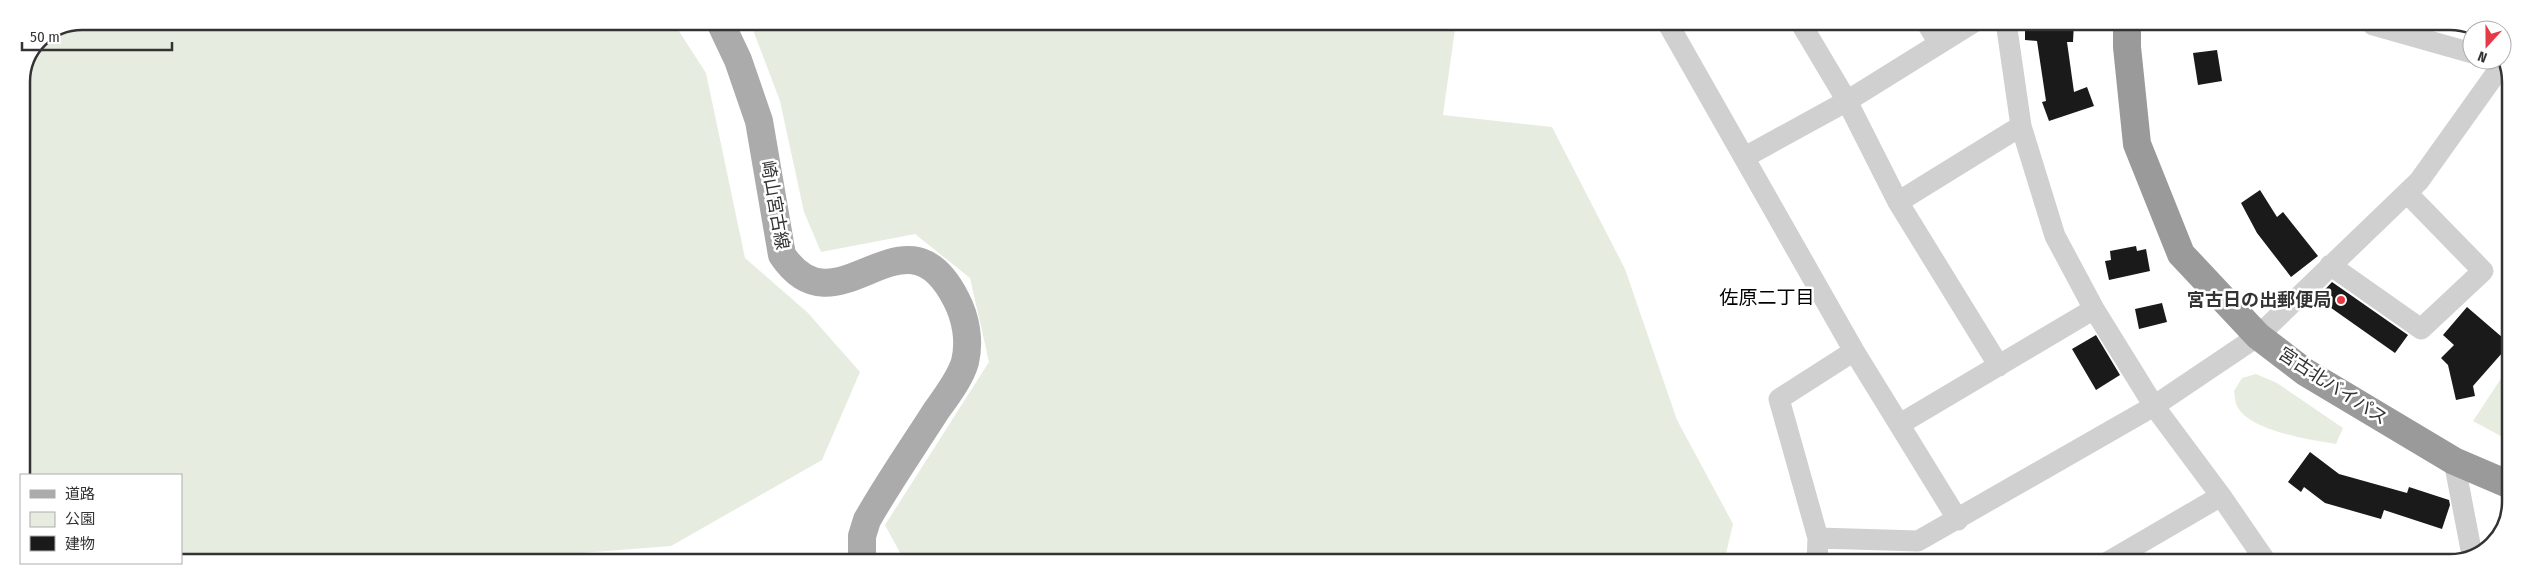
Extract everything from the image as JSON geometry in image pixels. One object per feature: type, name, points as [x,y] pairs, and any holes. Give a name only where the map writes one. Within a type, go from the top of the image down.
[{"type":"highway","name":"宮古北バイパス","points":[[2127,30],[2136,144],[2181,254],[2258,336],[2305,372],[2454,461],[2502,482]]},
{"type":"main road","name":"崎山宮古線","points":[[724,30],[738,60],[759,121],[782,255],[791,269],[808,280],[827,284],[847,280],[896,260],[911,259],[933,266],[949,286],[961,309],[967,331],[964,362],[948,393],[867,520],[862,536],[862,554]]},
{"type":"street","points":[[1672,30],[1854,351],[1958,520]]},
{"type":"street","points":[[1805,30],[1847,101],[1898,202],[1999,366]]},
{"type":"street","points":[[1931,30],[1939,43]]},
{"type":"street","points":[[1744,157],[1847,101],[1961,30]]},
{"type":"street","points":[[2007,30],[2021,126],[2055,236],[2094,308],[2154,406],[2222,496],[2261,554]]},
{"type":"street","points":[[2391,30],[2462,50]]},
{"type":"street","points":[[1818,538],[1918,541],[1958,520],[2154,406],[2258,336],[2419,181],[2498,70]]},
{"type":"street","points":[[1898,202],[2021,126]]},
{"type":"street","points":[[2330,265],[2421,329],[2428,323],[2483,271],[2407,193]]},
{"type":"street","points":[[1900,424],[2094,308]]},
{"type":"street","points":[[1817,554],[1818,538],[1779,399],[1854,351]]},
{"type":"street","points":[[2454,461],[2471,550]]},
{"type":"street","points":[[2122,554],[2222,496]]},
{"type":"green space","points":[[82,30],[678,30],[706,73],[745,258],[808,313],[860,372],[822,460],[671,546],[568,554],[182,554],[182,474],[30,474],[30,82],[34,62],[45,45],[62,34]]},
{"type":"green space","points":[[753,30],[1455,30],[1443,115],[1552,127],[1625,269],[1677,420],[1733,524],[1726,554],[901,554],[885,525],[989,362],[970,278],[915,234],[821,252],[804,212],[780,101]]},
{"type":"green space","points":[[2256,374],[2277,383],[2343,428],[2336,444],[2282,433],[2254,422],[2244,415],[2236,404],[2234,391],[2242,378]]},
{"type":"green space","points":[[2502,377],[2502,437],[2473,421]]},
{"type":"building","points":[[2025,30],[2074,30],[2073,42],[2067,42],[2074,92],[2087,87],[2094,106],[2049,121],[2042,102],[2046,101],[2037,41],[2025,40]]},
{"type":"building","points":[[2217,50],[2222,81],[2198,85],[2193,53]]},
{"type":"building","points":[[2260,190],[2277,217],[2283,212],[2318,256],[2291,277],[2257,233],[2241,203]]},
{"type":"building","points":[[2136,246],[2137,251],[2146,249],[2150,271],[2109,280],[2105,261],[2111,260],[2110,251]]},
{"type":"building","points":[[2332,282],[2408,335],[2395,353],[2317,298]]},
{"type":"building","points":[[2162,303],[2167,322],[2139,329],[2135,309]]},
{"type":"building","points":[[2467,307],[2502,337],[2502,353],[2473,386],[2475,396],[2456,400],[2448,365],[2441,358],[2454,345],[2443,335]]},
{"type":"building","points":[[2096,335],[2120,375],[2096,390],[2072,349]]},
{"type":"building","points":[[2310,452],[2339,474],[2407,493],[2409,487],[2449,500],[2450,505],[2442,529],[2384,510],[2381,519],[2325,503],[2304,487],[2301,492],[2288,482]]},
{"type":"place","name":"宮古日の出郵便局","points":[[2341,300]]},
{"type":"district","name":"佐原二丁目","points":[[1767,297]]}]
